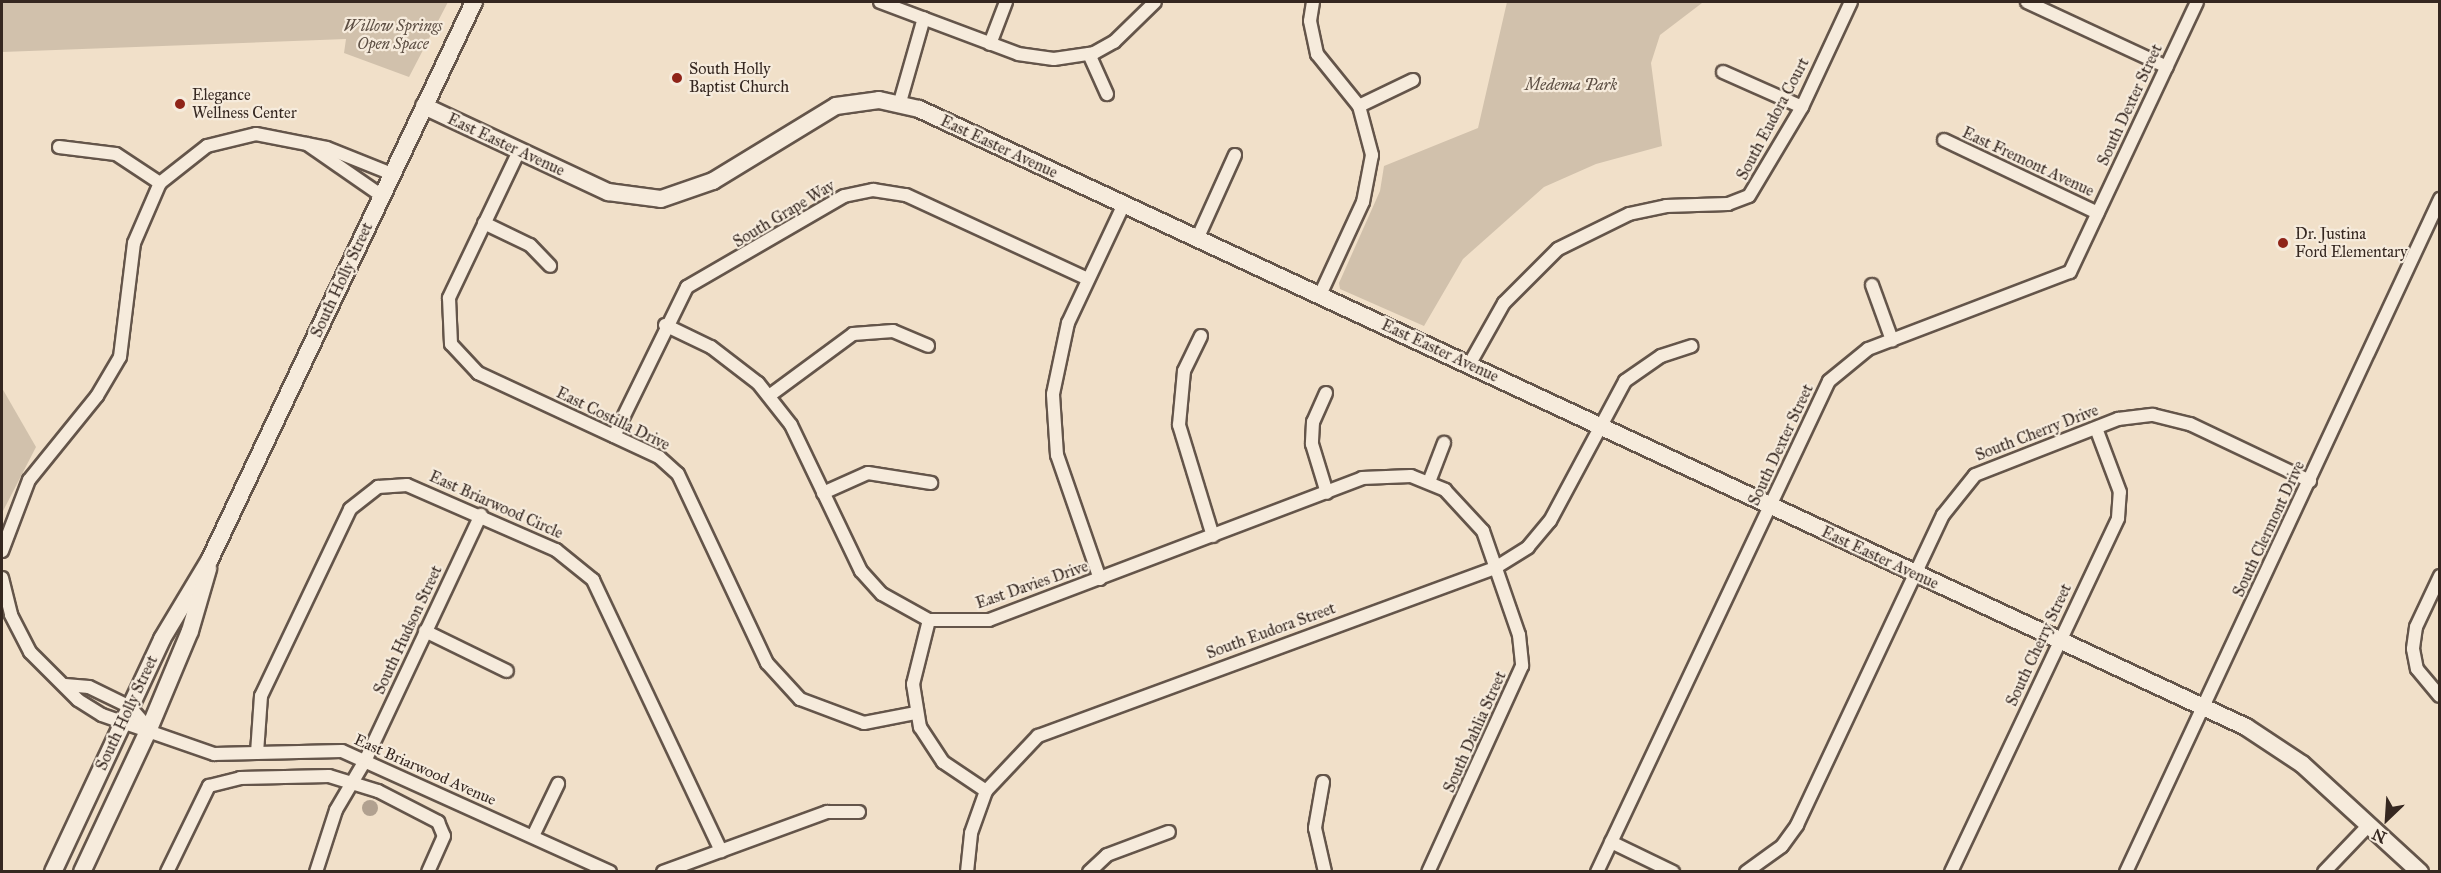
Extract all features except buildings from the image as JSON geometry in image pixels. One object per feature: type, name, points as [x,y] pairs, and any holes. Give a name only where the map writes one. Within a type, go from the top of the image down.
[{"type":"street","name":"South Holly Street","points":[[52,872],[184,596],[210,559],[474,2]]},
{"type":"street","points":[[880,2],[990,44],[1054,59],[1089,54],[1131,29],[1155,2]]},
{"type":"street","points":[[990,44],[1006,2]]},
{"type":"street","points":[[1313,2],[1310,21],[1317,54],[1359,106],[1371,144],[1369,186],[1320,295]]},
{"type":"street","name":"South Eudora Court","points":[[1469,365],[1504,303],[1558,249],[1638,212],[1728,204],[1749,196],[1802,106],[1851,2]]},
{"type":"street","points":[[2027,2],[2167,67]]},
{"type":"street","name":"South Dexter Street","points":[[1597,872],[1829,381],[1854,357],[1892,340],[2060,278],[2075,263],[2197,2]]},
{"type":"street","points":[[900,102],[924,18]]},
{"type":"street","points":[[1089,54],[1107,94]]},
{"type":"street","points":[[1723,72],[1802,106]]},
{"type":"street","points":[[1359,106],[1413,80]]},
{"type":"street","name":"East Easter Avenue","points":[[424,106],[608,192],[661,199],[713,181],[836,106],[900,102],[1123,206],[1198,237],[1469,365],[1599,423],[1914,574],[2205,707],[2274,743],[2420,872]]},
{"type":"street","points":[[2,551],[29,480],[97,396],[120,357],[134,243],[160,183],[191,156],[236,136],[267,134],[303,141],[392,174]]},
{"type":"street","name":"East Fremont Avenue","points":[[1944,140],[2098,213]]},
{"type":"street","points":[[303,141],[382,196]]},
{"type":"street","points":[[58,147],[116,154],[160,183]]},
{"type":"street","name":"East Costilla Drive","points":[[519,152],[449,298],[451,344],[478,373],[659,457],[685,483],[767,663],[787,688],[812,706],[853,721],[879,722],[916,713]]},
{"type":"street","points":[[1198,237],[1235,155]]},
{"type":"street","name":"South Grape Way","points":[[614,436],[679,297],[698,278],[747,255],[830,202],[858,192],[906,195],[1088,279]]},
{"type":"street","name":"South Clermont Drive","points":[[2126,872],[2205,707],[2439,201]]},
{"type":"street","points":[[1100,579],[1064,479],[1052,415],[1059,350],[1088,279],[1123,206]]},
{"type":"street","points":[[484,224],[530,245],[550,266]]},
{"type":"street","points":[[1872,285],[1892,340]]},
{"type":"street","points":[[665,325],[736,364],[769,396],[791,425],[861,571],[882,594],[929,621],[914,677],[916,713],[943,762],[986,791]]},
{"type":"street","points":[[769,396],[853,334],[893,331],[928,346]]},
{"type":"street","points":[[1201,336],[1184,370],[1179,425],[1213,536]]},
{"type":"street","name":"South Eudora Street","points":[[967,872],[971,833],[986,791],[1017,753],[1068,721],[1496,568],[1528,547],[1550,521],[1599,423],[1625,381],[1644,365],[1691,346]]},
{"type":"street","points":[[1326,393],[1313,422],[1312,444],[1327,493]]},
{"type":"street","name":"South Cherry Drive","points":[[1746,872],[1782,846],[1797,825],[1914,574],[1963,484],[1989,467],[2136,415],[2175,418],[2310,481]]},
{"type":"street","name":"South Cherry Street","points":[[1951,872],[2121,502],[2096,428]]},
{"type":"street","points":[[1429,482],[1444,443]]},
{"type":"street","points":[[823,493],[868,473],[932,483]]},
{"type":"street","name":"East Davies Drive","points":[[929,621],[989,620],[1378,475],[1429,482],[1469,512],[1496,568]]},
{"type":"street","name":"East Briarwood Circle","points":[[257,753],[261,696],[350,509],[378,487],[392,483],[423,489],[481,514],[573,560],[593,580],[721,850]]},
{"type":"street","name":"South Hudson Street","points":[[316,872],[352,780],[366,759],[481,514]]},
{"type":"street","name":"South Holly Street","points":[[82,872],[149,729],[190,631],[210,559]]},
{"type":"street","name":"South Dahlia Street","points":[[1428,872],[1522,666],[1520,635],[1496,568]]},
{"type":"street","points":[[2439,576],[2416,627],[2413,649],[2417,669],[2439,696]]},
{"type":"street","name":"East Briarwood Avenue","points":[[2,578],[18,633],[78,700],[122,724],[149,729],[214,754],[324,748],[366,759],[610,872]]},
{"type":"street","points":[[425,631],[507,671]]},
{"type":"street","points":[[65,685],[89,687],[130,707],[149,729]]},
{"type":"street","points":[[167,872],[209,786],[240,778],[352,780],[438,822],[444,836],[428,872]]},
{"type":"street","points":[[1323,782],[1315,828],[1325,872]]},
{"type":"street","points":[[533,836],[558,784]]},
{"type":"street","points":[[663,872],[826,812],[859,812]]},
{"type":"street","points":[[2324,872],[2368,826]]},
{"type":"street","points":[[1089,872],[1107,855],[1169,832]]},
{"type":"street","points":[[1611,842],[1673,872]]},
{"type":"green space","name":"Willow Springs Open Space","points":[[2,2],[448,2],[409,77],[344,53],[346,39],[2,52]]},
{"type":"green space","name":"Medema Park","points":[[1507,2],[1702,3],[1660,35],[1651,63],[1662,146],[1596,164],[1544,187],[1463,259],[1424,326],[1340,289],[1339,283],[1380,191],[1384,166],[1478,128]]},
{"type":"green space","points":[[2,388],[36,447],[2,513]]},
{"type":"shaded area","points":[[370,800],[378,808],[370,816],[362,808]]},
{"type":"place","name":"South Holly Baptist Church","points":[[677,78]]},
{"type":"place","name":"Elegance Wellness Center","points":[[180,104]]},
{"type":"place","name":"Dr. Justina Ford Elementary","points":[[2283,243]]}]
